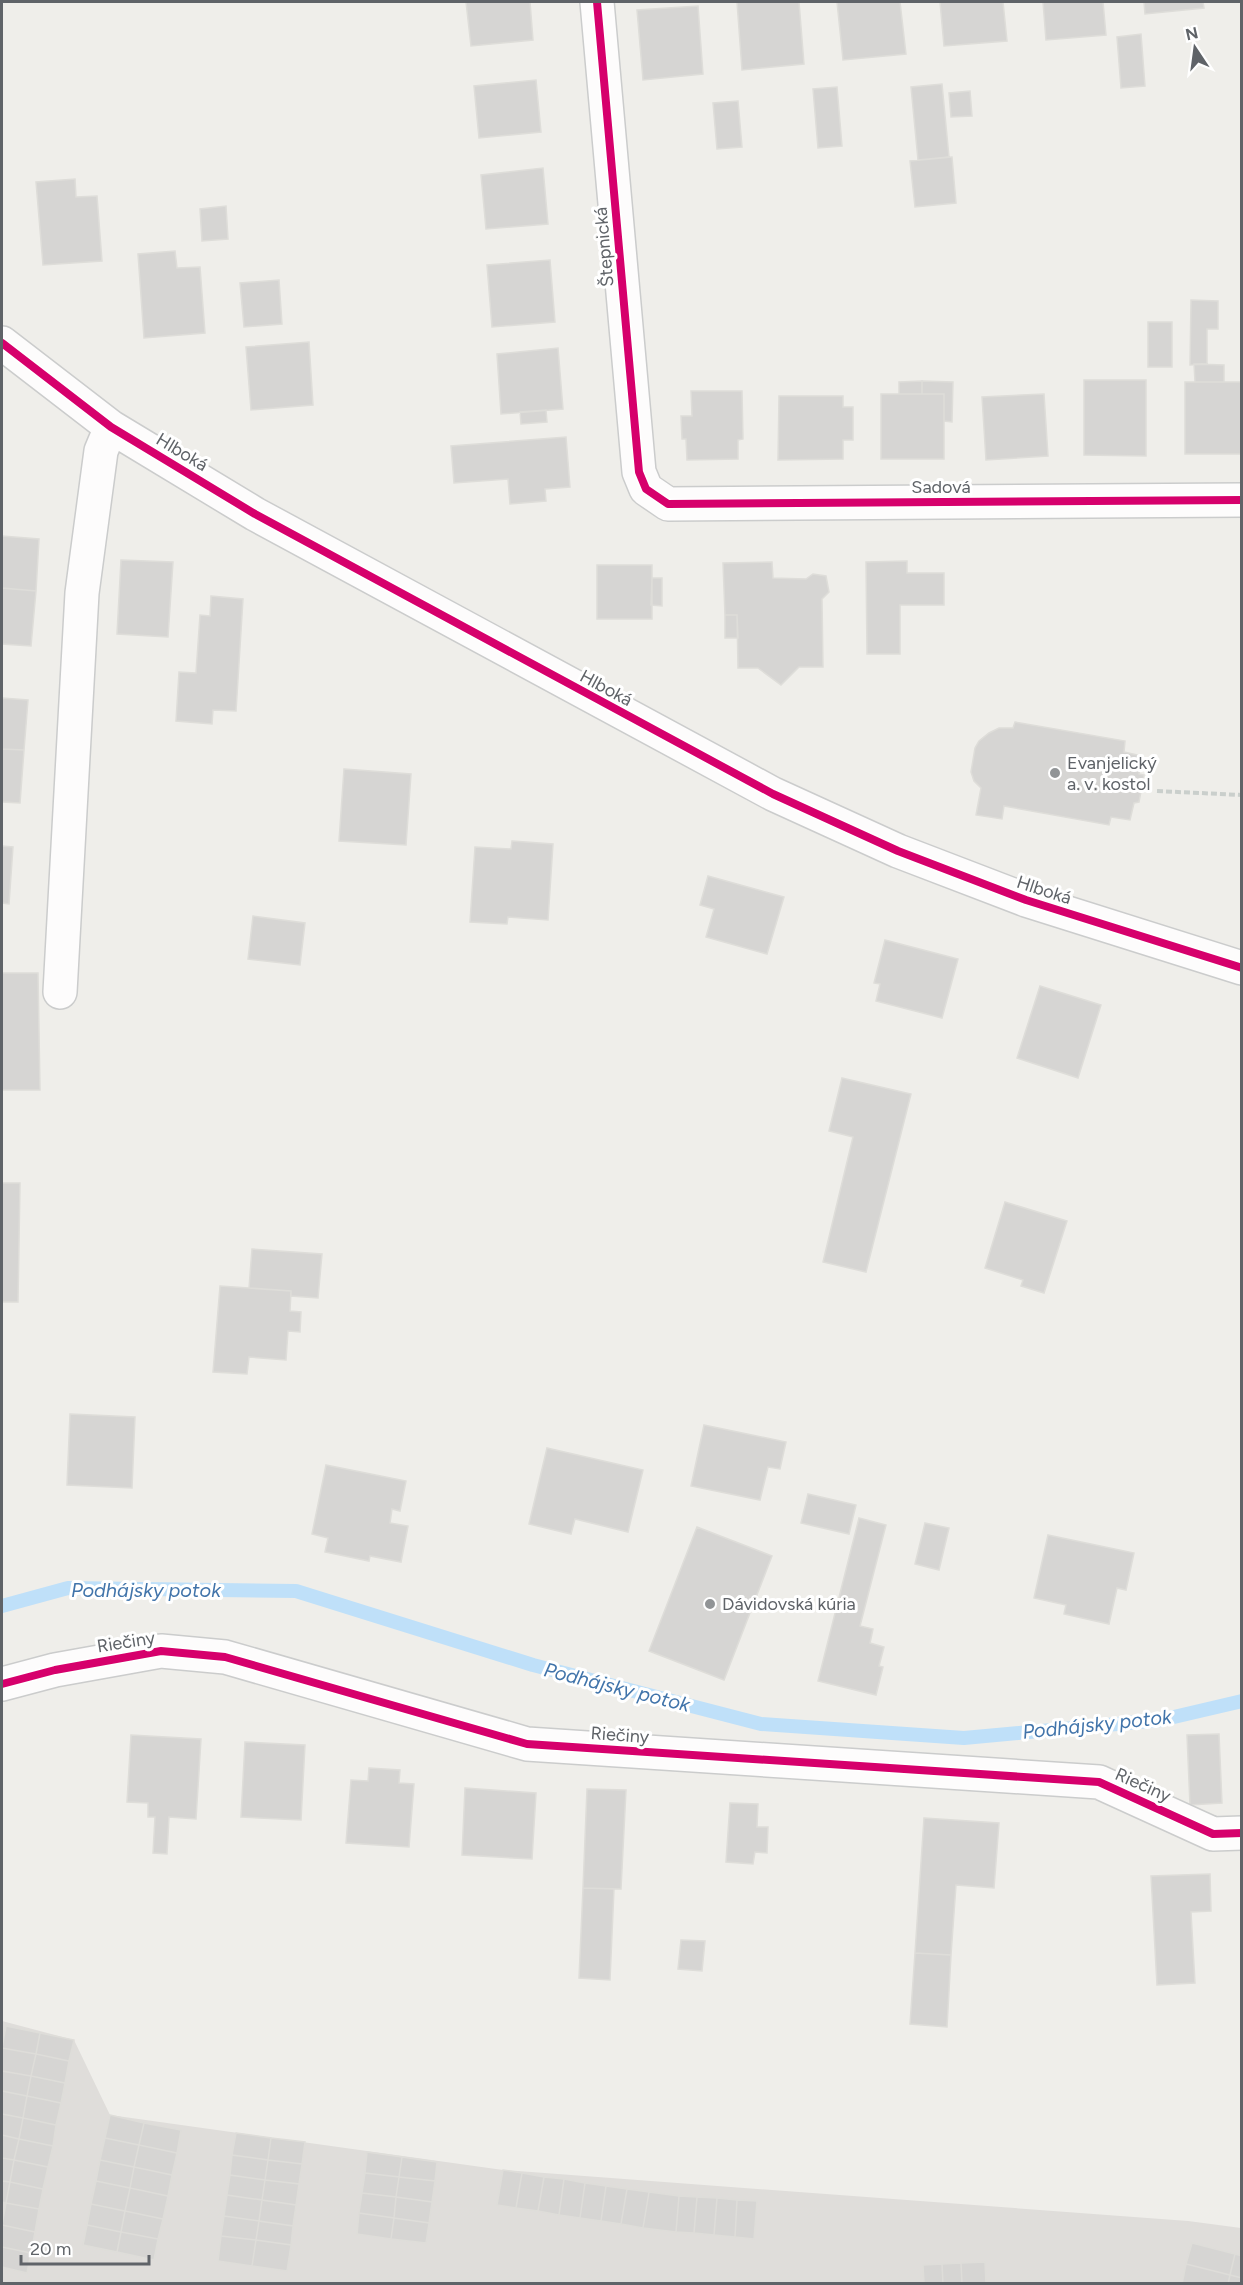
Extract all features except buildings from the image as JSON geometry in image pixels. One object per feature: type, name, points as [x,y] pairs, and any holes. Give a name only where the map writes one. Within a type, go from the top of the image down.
[{"type":"street","name":"Štepnická","points":[[597,2],[639,472],[646,489]]},
{"type":"street","name":"Hlboká","points":[[2,343],[111,427],[255,514],[773,794],[897,851],[1026,900],[1242,968]]},
{"type":"street","points":[[60,992],[82,593],[101,451],[111,427]]},
{"type":"street","name":"Sadová","points":[[646,489],[668,504],[1242,500]]},
{"type":"street","name":"Riečiny","points":[[2,1684],[56,1670],[160,1651],[225,1658],[527,1744],[1099,1782],[1213,1834],[1242,1833]]},
{"type":"path","points":[[1157,791],[1242,795]]},
{"type":"shaded area","points":[[2,2021],[74,2040],[110,2115],[503,2170],[1188,2221],[1241,2228],[1241,2283],[2,2283]]},
{"type":"waterway","name":"Podhájsky potok","points":[[2,1606],[68,1588],[296,1591],[533,1665],[761,1724],[964,1738],[1161,1720],[1242,1701]]},
{"type":"cycle path","points":[[597,2],[639,472],[646,489],[668,504],[1242,500]]},
{"type":"cycle path","points":[[2,343],[111,427],[255,514],[773,794],[898,851],[1026,900],[1242,968]]},
{"type":"cycle path","points":[[2,1684],[55,1670],[161,1651],[225,1657],[527,1744],[1099,1782],[1213,1834],[1242,1833]]},
{"type":"place","name":"Evanjelický a. v. kostol","points":[[1055,773]]},
{"type":"place","name":"Dávidovská kúria","points":[[710,1604]]}]
